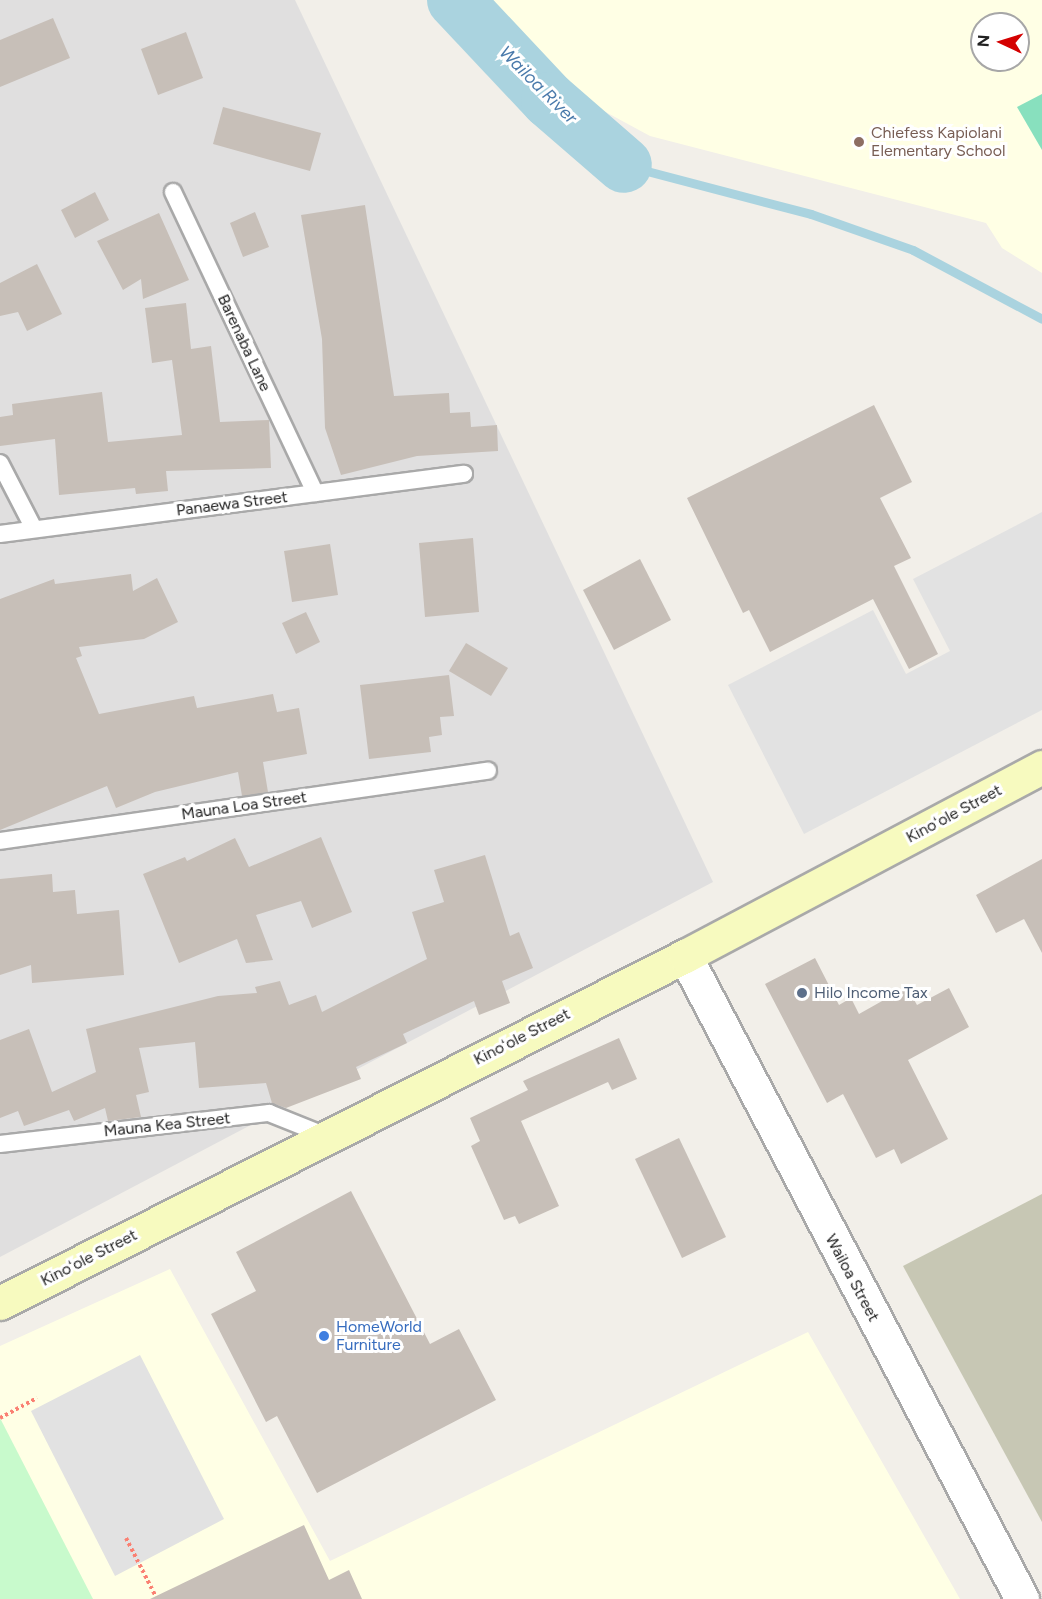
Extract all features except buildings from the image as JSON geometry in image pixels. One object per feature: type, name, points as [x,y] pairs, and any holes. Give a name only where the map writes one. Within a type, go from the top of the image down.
[{"type":"street","name":"Kinoʻole Street","points":[[0,1303],[685,956],[1042,767]]},
{"type":"street","name":"Wailoa Street","points":[[685,956],[1022,1599]]},
{"type":"lane","name":"Barenaba Lane","points":[[173,192],[315,493]]},
{"type":"lane","points":[[0,463],[34,529]]},
{"type":"lane","name":"Panaewa Street","points":[[0,534],[464,474]]},
{"type":"lane","name":"Mauna Loa Street","points":[[0,842],[488,771]]},
{"type":"lane","name":"Mauna Kea Street","points":[[0,1144],[269,1113],[330,1137]]},
{"type":"path","points":[[0,1418],[37,1398]]},
{"type":"path","points":[[126,1538],[156,1596]]},
{"type":"shaded area","points":[[0,0],[295,0],[713,882],[0,1257]]},
{"type":"shaded area","name":"Chiefess Kapiolani Elementary School","points":[[478,0],[1042,0],[1042,273],[1002,248],[986,223],[650,136],[565,90],[497,31]]},
{"type":"shaded area","points":[[1042,512],[1042,710],[804,834],[728,685],[873,610],[906,674],[950,651],[913,579]]},
{"type":"shaded area","points":[[1042,1194],[1042,1522],[903,1266]]},
{"type":"shaded area","points":[[170,1269],[330,1561],[808,1332],[960,1599],[0,1599],[0,1346]]},
{"type":"shaded area","points":[[140,1355],[224,1519],[115,1576],[31,1411]]},
{"type":"green space","points":[[1042,94],[1042,150],[1017,107]]},
{"type":"green space","points":[[0,1418],[93,1599],[0,1599]]},
{"type":"waterway","name":"Wailoa River","points":[[455,0],[549,100],[624,165]]},
{"type":"waterway","points":[[624,165],[811,214],[913,250],[1042,319]]},
{"type":"place","name":"Chiefess Kapiolani Elementary School","points":[[859,142]]},
{"type":"place","name":"Hilo Income Tax","points":[[802,993]]},
{"type":"place","name":"HomeWorld Furniture","points":[[324,1336]]}]
